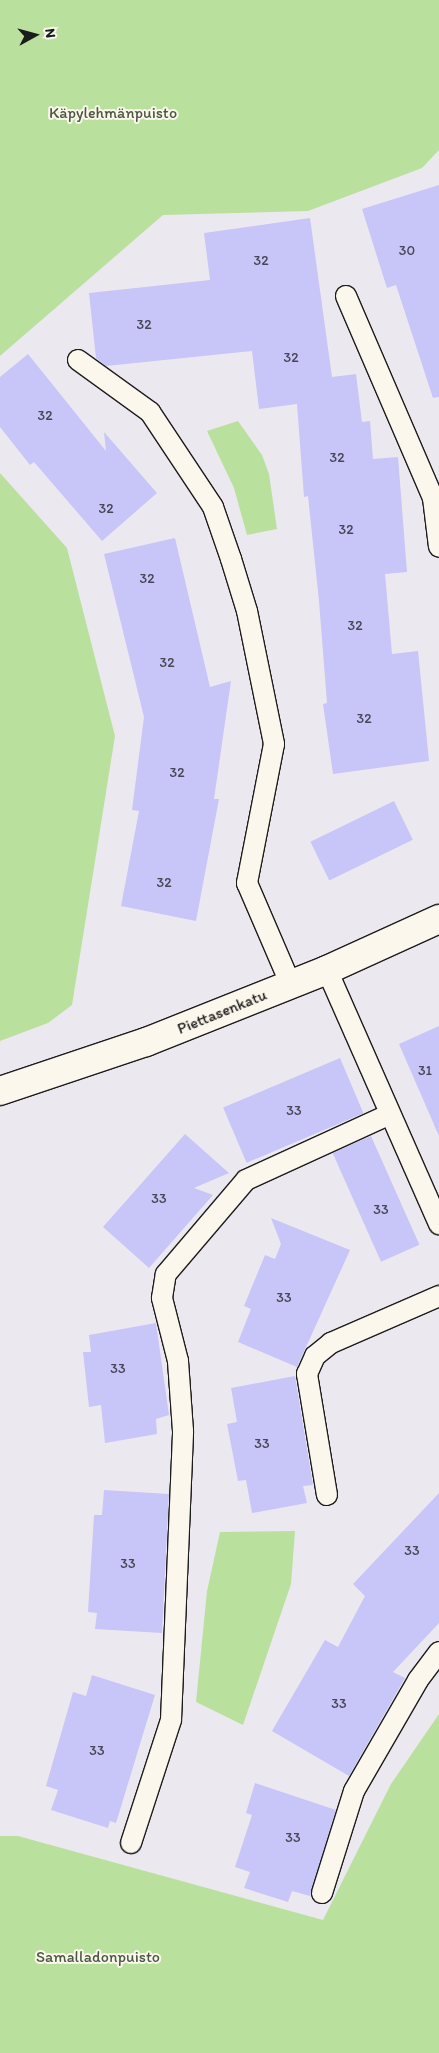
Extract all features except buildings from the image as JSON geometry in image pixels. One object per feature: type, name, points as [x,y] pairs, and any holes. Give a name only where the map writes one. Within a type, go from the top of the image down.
[{"type":"street","name":"Piettasenkatu","points":[[0,1091],[146,1042],[327,970],[439,919]]},
{"type":"lane","points":[[346,296],[433,498],[439,547]]},
{"type":"lane","points":[[78,360],[150,412],[213,507],[231,559],[247,611],[274,744],[247,883],[291,985]]},
{"type":"lane","points":[[327,970],[439,1224]]},
{"type":"lane","points":[[131,1842],[172,1720],[183,1431],[178,1361],[162,1298],[166,1274],[246,1180],[390,1114]]},
{"type":"lane","points":[[327,1495],[307,1374],[316,1356],[331,1343],[439,1296]]},
{"type":"lane","points":[[322,1893],[354,1791],[418,1680],[439,1652]]},
{"type":"green space","name":"Käpylehmänpuisto","points":[[0,0],[439,0],[439,150],[422,168],[308,211],[163,215],[0,356]]},
{"type":"green space","points":[[238,421],[262,455],[269,474],[277,529],[247,535],[234,488],[207,431]]},
{"type":"green space","points":[[0,473],[67,548],[115,736],[72,1005],[48,1023],[0,1041]]},
{"type":"green space","points":[[295,1531],[291,1584],[243,1725],[196,1702],[207,1591],[220,1532]]},
{"type":"green space","name":"Samalladonpuisto","points":[[439,1714],[439,2053],[0,2053],[0,1836],[18,1836],[323,1920],[391,1784]]}]
